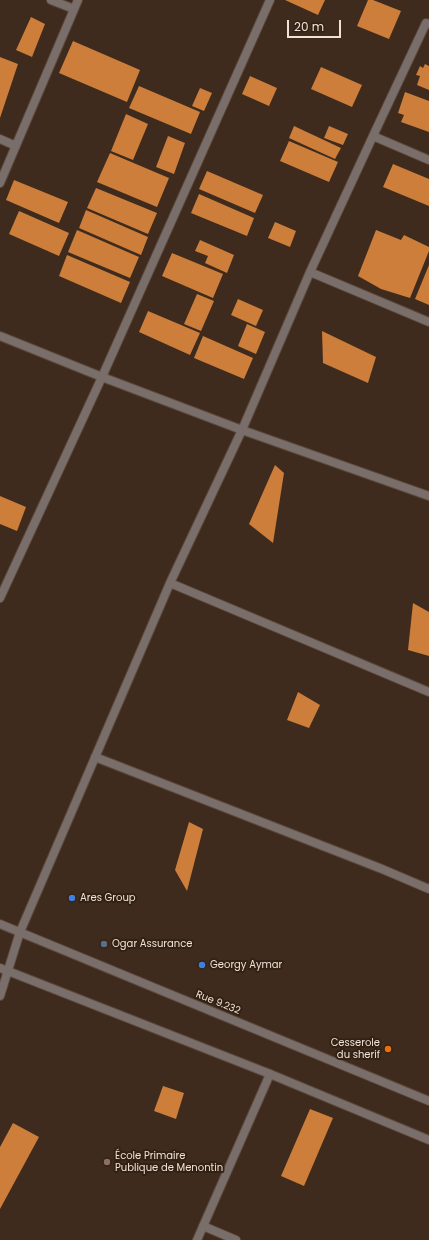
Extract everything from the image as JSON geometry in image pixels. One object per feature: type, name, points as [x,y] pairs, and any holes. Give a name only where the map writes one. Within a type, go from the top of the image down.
[{"type":"street","points":[[50,0],[74,9]]},
{"type":"street","points":[[0,183],[78,0]]},
{"type":"street","points":[[0,598],[102,377],[270,0]]},
{"type":"street","points":[[0,996],[4,970],[170,583],[242,430],[310,272],[373,136],[426,23],[429,24]]},
{"type":"street","points":[[373,136],[429,160]]},
{"type":"street","points":[[0,139],[16,146]]},
{"type":"street","points":[[310,272],[429,322]]},
{"type":"street","points":[[0,336],[102,377],[242,430],[429,496]]},
{"type":"street","points":[[170,583],[429,692]]},
{"type":"street","points":[[95,757],[375,866],[429,889]]},
{"type":"street","name":"Rue 9.232","points":[[0,924],[429,1101]]},
{"type":"street","points":[[4,970],[270,1074],[429,1140]]},
{"type":"street","points":[[197,1240],[270,1074]]},
{"type":"street","points":[[203,1226],[236,1240]]},
{"type":"building","points":[[285,0],[325,0],[318,15]]},
{"type":"building","points":[[368,0],[373,0],[401,11],[389,39],[357,26]]},
{"type":"building","points":[[31,17],[45,24],[32,57],[16,50]]},
{"type":"building","points":[[73,41],[140,70],[127,102],[59,73]]},
{"type":"building","points":[[0,57],[18,64],[0,118]]},
{"type":"building","points":[[425,64],[429,66],[429,90],[417,85],[420,76],[416,75],[420,66],[423,68]]},
{"type":"building","points":[[321,67],[362,85],[352,107],[311,89]]},
{"type":"building","points":[[250,76],[277,88],[269,106],[242,94]]},
{"type":"building","points":[[139,86],[200,112],[191,134],[129,108]]},
{"type":"building","points":[[200,88],[212,93],[204,111],[192,106]]},
{"type":"building","points":[[405,92],[429,101],[429,132],[401,122],[404,115],[398,113]]},
{"type":"building","points":[[126,114],[148,124],[133,160],[111,151]]},
{"type":"building","points":[[294,126],[341,148],[335,159],[289,138]]},
{"type":"building","points":[[329,126],[348,134],[343,145],[324,138]]},
{"type":"building","points":[[168,136],[185,143],[174,174],[156,167]]},
{"type":"building","points":[[289,141],[338,162],[329,182],[280,161]]},
{"type":"building","points":[[110,153],[169,178],[157,207],[97,182]]},
{"type":"building","points":[[393,164],[429,179],[429,206],[383,187]]},
{"type":"building","points":[[207,171],[263,195],[255,213],[199,189]]},
{"type":"building","points":[[14,180],[68,202],[59,223],[6,200]]},
{"type":"building","points":[[96,188],[157,213],[148,234],[87,208]]},
{"type":"building","points":[[199,194],[254,218],[247,236],[191,213]]},
{"type":"building","points":[[86,210],[148,237],[141,255],[79,228]]},
{"type":"building","points":[[19,211],[69,233],[59,256],[9,234]]},
{"type":"building","points":[[275,222],[296,231],[290,247],[268,238]]},
{"type":"building","points":[[77,230],[139,257],[130,278],[68,252]]},
{"type":"building","points":[[376,230],[401,240],[404,235],[429,247],[429,251],[410,298],[381,289],[358,276]]},
{"type":"building","points":[[200,240],[234,255],[227,273],[205,263],[208,256],[195,251]]},
{"type":"building","points":[[172,253],[223,274],[213,298],[162,276]]},
{"type":"building","points":[[67,255],[130,282],[121,303],[59,276]]},
{"type":"building","points":[[429,265],[429,305],[415,299]]},
{"type":"building","points":[[197,294],[214,301],[201,331],[184,324]]},
{"type":"building","points":[[238,299],[263,310],[256,326],[231,315]]},
{"type":"building","points":[[148,311],[200,333],[190,355],[139,332]]},
{"type":"building","points":[[247,324],[265,332],[256,354],[238,346]]},
{"type":"building","points":[[322,331],[376,357],[368,383],[323,363]]},
{"type":"building","points":[[203,336],[253,358],[244,379],[194,358]]},
{"type":"building","points":[[275,465],[284,473],[273,543],[249,524]]},
{"type":"building","points":[[0,496],[26,507],[17,531],[0,524]]},
{"type":"building","points":[[413,603],[429,612],[429,656],[408,650]]},
{"type":"building","points":[[298,692],[320,705],[309,728],[287,720]]},
{"type":"building","points":[[189,822],[203,829],[187,891],[175,870]]},
{"type":"building","points":[[163,1086],[184,1093],[176,1119],[154,1111]]},
{"type":"building","points":[[310,1109],[333,1118],[304,1186],[281,1176]]},
{"type":"building","points":[[13,1123],[39,1137],[0,1209],[0,1147]]},
{"type":"place","name":"Ares Group","points":[[72,898]]},
{"type":"place","name":"Ogar Assurance","points":[[104,944]]},
{"type":"place","name":"Georgy Aymar","points":[[202,965]]},
{"type":"place","name":"Cesserole du sherif","points":[[388,1049]]},
{"type":"place","name":"École Primaire Publique de Menontin","points":[[107,1162]]}]
